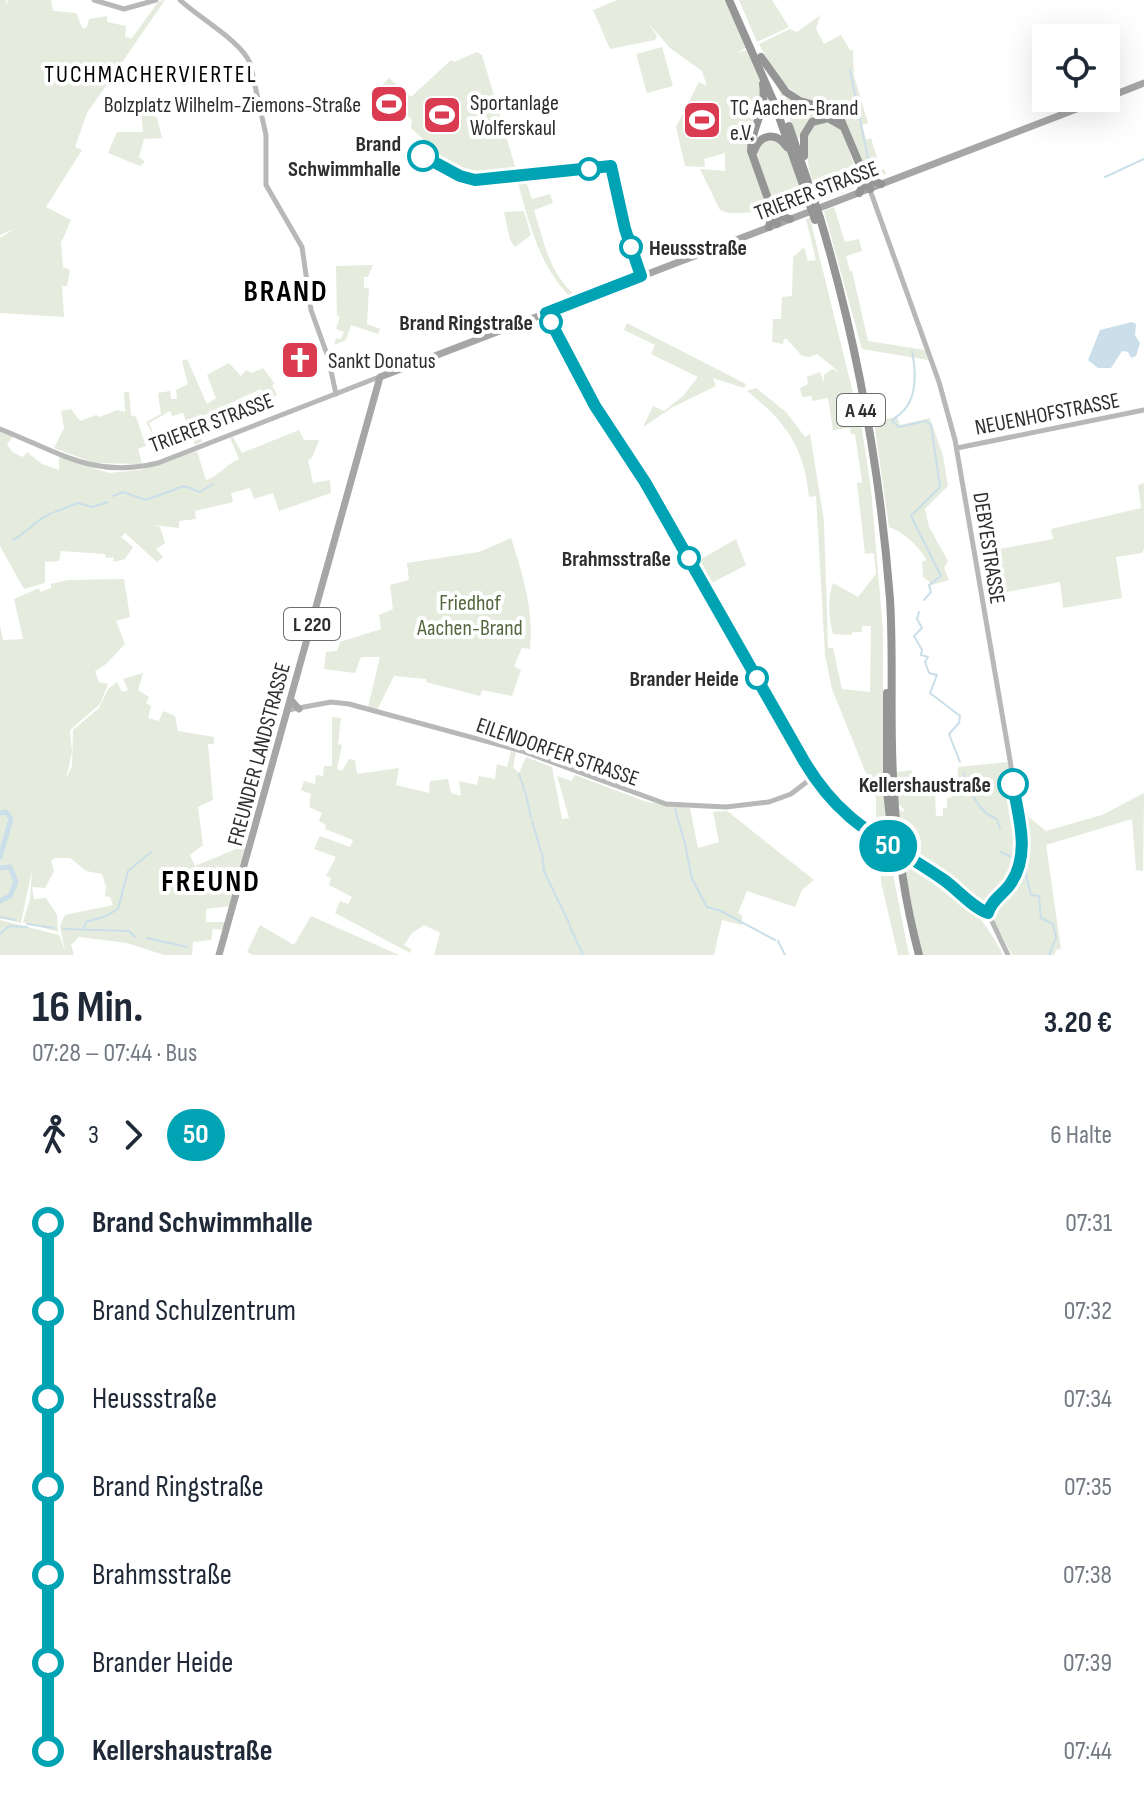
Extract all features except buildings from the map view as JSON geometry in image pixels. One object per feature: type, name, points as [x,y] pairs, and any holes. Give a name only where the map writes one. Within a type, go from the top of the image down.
[{"type":"highway","name":"A 44","points":[[732,0],[755,50],[811,194],[840,288],[869,421],[880,492],[888,610],[893,791],[900,862],[915,954]]},
{"type":"highway","name":"A 44","points":[[755,50],[799,173],[811,194]]},
{"type":"highway","points":[[755,50],[765,97],[751,143],[754,161],[773,220],[790,219]]},
{"type":"highway","points":[[755,50],[786,92],[800,101],[829,109],[840,118],[870,189]]},
{"type":"highway","points":[[811,194],[803,140],[807,127],[816,120],[831,118],[841,126],[870,189]]},
{"type":"highway","points":[[754,161],[756,143],[768,136],[776,136],[786,145],[799,173]]},
{"type":"highway","points":[[858,165],[863,184],[859,193]]},
{"type":"highway","points":[[866,176],[881,184]]},
{"type":"main road","name":"TRIERER STRASSE","points":[[1120,92],[1144,83]]},
{"type":"main road","name":"TRIERER STRASSE","points":[[790,219],[1069,112]]},
{"type":"main road","name":"TRIERER STRASSE","points":[[380,377],[773,220]]},
{"type":"main road","name":"FREUNDER LANDSTRASSE","points":[[219,955],[380,377]]},
{"type":"main road","points":[[366,383],[376,391]]},
{"type":"main road","points":[[291,700],[299,709]]},
{"type":"street","points":[[94,0],[124,9],[156,0]]},
{"type":"street","points":[[180,0],[246,53],[263,114],[269,194],[290,223],[302,247],[311,310],[328,357],[336,394]]},
{"type":"street","points":[[859,193],[875,202],[881,184]]},
{"type":"street","name":"DEBYESTRASSE","points":[[870,189],[942,390],[957,448],[1023,846],[1016,875],[992,903],[988,913]]},
{"type":"street","points":[[546,313],[595,406],[645,482],[813,777],[839,810],[988,913],[1008,955]]},
{"type":"street","name":"TRIERER STRASSE","points":[[0,429],[94,467],[135,468],[158,463],[380,377]]},
{"type":"street","name":"NEUENHOFSTRASSE","points":[[957,448],[1144,410]]},
{"type":"street","name":"EILENDORFER STRASSE","points":[[288,710],[331,702],[349,704],[522,751],[666,804],[726,807],[769,802],[791,794],[813,777]]},
{"type":"green space","points":[[0,0],[5,0],[8,5],[7,0],[51,0],[53,11],[76,13],[83,29],[87,27],[89,19],[107,16],[107,22],[126,26],[125,37],[132,38],[159,1],[165,0],[87,113],[75,147],[82,150],[46,207],[71,220],[61,243],[63,267],[70,270],[67,286],[62,286],[64,317],[0,313],[0,238],[14,229],[0,235]]},
{"type":"green space","points":[[617,0],[724,0],[747,47],[737,53],[747,50],[761,80],[763,95],[750,138],[771,216],[760,225],[762,213],[720,210],[700,169],[725,171],[725,153],[704,159],[705,167],[685,166],[676,127],[699,82],[707,86],[702,71],[670,48],[649,24],[657,36],[655,40],[610,49],[593,10]]},
{"type":"green space","points":[[739,0],[772,0],[789,27],[757,42]]},
{"type":"green space","points":[[836,4],[820,16],[816,29],[824,44],[841,35],[853,50],[854,76],[868,123],[862,125],[866,140],[871,138],[877,158],[872,170],[877,173],[884,169],[886,174],[869,177],[839,113],[809,101],[790,89],[775,72],[759,44],[790,29],[797,32]]},
{"type":"green space","points":[[662,47],[673,86],[647,93],[636,54]]},
{"type":"green space","name":"Sportanlage Wolferskaul","points":[[477,52],[482,55],[517,173],[473,174],[455,169],[419,143],[423,139],[411,128],[412,120],[401,110],[389,123],[372,96],[389,78],[411,97],[451,60],[454,62]]},
{"type":"green space","points":[[777,85],[836,115],[821,116],[811,121],[798,142]]},
{"type":"green space","points":[[141,108],[157,118],[162,138],[144,139],[139,157],[145,162],[140,166],[108,153],[117,132],[143,132]]},
{"type":"green space","points":[[820,119],[841,127],[861,185],[839,195],[832,179],[825,181],[830,198],[820,201],[809,170],[805,136]]},
{"type":"green space","points":[[774,138],[788,149],[806,207],[800,209],[796,198],[775,199],[780,211],[790,213],[780,215],[776,213],[756,154],[764,140]]},
{"type":"green space","points":[[525,179],[532,199],[550,194],[553,203],[534,210],[553,267],[575,295],[570,297],[559,284],[536,243],[517,180]]},
{"type":"green space","points":[[834,207],[845,242],[859,239],[862,251],[846,256],[868,341],[925,350],[928,360],[862,349],[824,211]]},
{"type":"green space","points":[[524,211],[531,235],[515,247],[510,240],[504,212]]},
{"type":"green space","points":[[810,218],[862,430],[871,489],[883,630],[883,769],[889,841],[850,815],[822,782],[822,776],[834,792],[876,829],[876,798],[832,689],[825,655],[816,496],[809,497],[803,464],[791,437],[747,391],[756,388],[786,412],[805,437],[810,434],[824,521],[828,648],[833,648],[842,689],[870,692],[871,626],[862,626],[862,632],[851,635],[833,634],[829,609],[833,583],[858,597],[876,574],[874,553],[865,554],[857,483],[862,482],[855,434],[851,434],[850,428],[833,430],[828,398],[812,401],[812,396],[802,397],[800,388],[808,384],[807,377],[820,372],[824,382],[824,375],[832,369],[839,372],[817,354],[802,356],[787,339],[783,344],[772,342],[773,319],[781,319],[782,297],[792,296],[793,257],[804,247],[808,261],[816,260],[806,219]]},
{"type":"green space","points":[[373,265],[368,277],[364,277],[364,288],[369,288],[367,324],[380,329],[378,334],[351,325],[346,340],[334,345],[336,338],[341,339],[344,332],[336,329],[340,317],[337,316],[336,266]]},
{"type":"green space","points":[[627,323],[746,384],[744,388],[713,378],[716,386],[673,407],[643,427],[653,406],[664,411],[683,396],[698,377],[651,354],[655,345],[624,330]]},
{"type":"green space","points":[[187,359],[207,404],[216,398],[207,375],[229,363],[241,376],[246,370],[252,373],[263,368],[275,384],[272,385],[277,395],[270,398],[273,405],[253,413],[251,410],[265,399],[261,389],[196,419],[202,442],[195,445],[183,413],[172,416],[170,411],[149,423],[156,440],[146,422],[161,414],[158,393],[170,391],[171,399],[177,399],[176,390],[188,384],[182,361]]},
{"type":"green space","points":[[124,392],[129,392],[131,415],[136,417],[146,446],[138,449],[142,464],[94,463],[54,448],[64,428],[61,411],[71,409],[80,421],[117,410],[125,412]]},
{"type":"green space","points":[[897,417],[900,425],[930,418],[943,456],[948,486],[925,509],[929,527],[948,561],[944,568],[949,580],[928,586],[930,582],[923,577],[924,555],[900,532],[889,527],[874,421]]},
{"type":"green space","points":[[299,430],[304,440],[319,440],[312,458],[308,460],[313,483],[330,480],[331,493],[279,511],[273,493],[254,499],[250,488],[231,493],[233,502],[195,511],[196,519],[179,521],[179,528],[153,525],[160,527],[165,543],[156,549],[163,557],[157,562],[125,533],[121,537],[133,547],[125,559],[114,562],[113,557],[106,558],[105,554],[61,551],[59,561],[45,562],[45,583],[24,589],[0,546],[0,432],[13,437],[7,444],[12,452],[23,457],[27,452],[42,464],[59,470],[59,457],[109,473],[140,470],[197,451],[206,480],[239,459],[230,438],[233,437],[242,453]]},
{"type":"green space","points":[[1144,483],[1144,549],[1142,553],[1116,557],[1122,598],[1063,608],[1060,582],[986,596],[983,582],[999,578],[995,550],[1053,539],[1051,529],[1141,508],[1138,485]]},
{"type":"green space","name":"Friedhof Aachen-Brand","points":[[511,538],[526,593],[531,635],[530,649],[522,648],[514,666],[521,670],[512,696],[482,690],[480,696],[426,682],[426,679],[394,676],[377,710],[368,707],[380,657],[361,657],[355,673],[324,669],[326,652],[337,651],[340,642],[381,629],[379,615],[393,609],[390,585],[409,580],[407,563],[479,552]]},
{"type":"green space","points":[[736,539],[746,565],[708,585],[696,562]]},
{"type":"green space","points":[[124,579],[130,617],[116,621],[125,644],[95,671],[99,682],[108,684],[100,704],[70,730],[72,752],[66,779],[72,766],[73,730],[99,708],[108,689],[117,682],[122,692],[128,690],[123,679],[143,673],[138,690],[149,697],[146,703],[151,706],[148,718],[159,721],[163,711],[175,716],[178,731],[214,737],[214,744],[208,744],[213,800],[198,807],[203,845],[190,855],[195,866],[248,844],[232,906],[206,909],[206,922],[228,922],[225,930],[213,929],[211,940],[193,942],[192,955],[164,955],[127,943],[79,937],[71,945],[74,955],[0,955],[0,920],[59,935],[65,951],[60,926],[65,915],[113,905],[110,897],[105,896],[102,874],[86,871],[70,858],[55,858],[51,861],[54,871],[45,888],[32,887],[34,899],[46,898],[57,915],[58,932],[23,922],[30,899],[32,870],[21,923],[0,918],[0,626],[3,640],[23,639],[14,599],[39,588],[40,592],[51,588],[51,584],[68,580]]},
{"type":"green space","points":[[332,717],[341,718],[338,744],[342,745],[337,769],[342,771],[349,759],[355,760],[357,774],[399,768],[396,785],[429,793],[430,781],[448,779],[451,793],[461,796],[459,781],[477,785],[479,776],[495,779],[497,764],[507,767],[511,751],[516,752],[513,767],[519,773],[526,757],[552,767],[562,819],[569,818],[557,776],[571,781],[575,775],[647,802],[690,808],[698,848],[719,842],[713,812],[727,811],[814,880],[802,890],[795,907],[747,891],[738,913],[742,916],[742,925],[722,920],[714,955],[434,955],[440,933],[424,925],[412,933],[404,945],[412,950],[410,953],[335,913],[340,901],[348,904],[352,897],[329,885],[331,878],[326,876],[336,857],[314,849],[320,836],[350,847],[353,840],[325,829],[326,825],[319,821],[322,813],[309,807],[311,794],[301,790],[304,781],[315,784],[316,775],[323,776],[324,766],[332,766]]},
{"type":"green space","points":[[1008,762],[1017,819],[1017,856],[1003,888],[987,902],[975,899],[940,871],[902,849],[897,808],[903,812],[904,809],[898,804],[896,772],[912,770],[915,796],[935,794],[936,816],[943,816],[947,798],[957,789],[958,767]]},
{"type":"green space","points":[[1144,793],[1143,871],[1136,870],[1132,819],[1046,845],[1061,949],[1056,950],[1054,955],[1012,955],[993,919],[993,908],[1019,873],[1022,864],[1024,843],[1020,810],[1046,831],[1102,815]]},
{"type":"green space","points":[[880,843],[888,849],[909,955],[898,955],[881,882]]},
{"type":"green space","points":[[902,857],[948,888],[972,909],[1003,955],[922,955]]},
{"type":"green space","points":[[311,916],[399,955],[253,955],[247,952],[260,925],[294,945]]},
{"type":"water","points":[[1132,322],[1136,324],[1135,335],[1140,343],[1136,356],[1131,358],[1128,352],[1122,351],[1111,368],[1098,368],[1088,360],[1100,330]]},
{"type":"waterway","points":[[850,70],[871,173]]},
{"type":"waterway","points":[[1105,177],[1144,159]]},
{"type":"waterway","points":[[912,351],[915,375],[913,392],[907,407],[892,421],[899,427],[926,421],[931,425],[940,487],[911,516],[941,576],[929,585],[931,592],[924,600]]},
{"type":"waterway","points":[[113,496],[123,492],[146,500],[184,486],[200,492],[213,484]]},
{"type":"waterway","points":[[93,507],[107,502]]},
{"type":"waterway","points":[[55,512],[78,503],[92,507]]},
{"type":"waterway","points":[[13,540],[52,513]]},
{"type":"waterway","points":[[919,612],[917,619],[922,628],[914,636],[922,650],[921,655],[928,657],[925,662],[929,673],[937,675],[930,693],[960,716],[959,723],[949,734],[960,762]]},
{"type":"waterway","points":[[519,774],[525,792]]},
{"type":"waterway","points":[[964,774],[976,801],[984,812],[997,819],[1000,829]]},
{"type":"waterway","points":[[526,794],[531,818]]},
{"type":"waterway","points":[[675,809],[686,847]]},
{"type":"waterway","points":[[0,813],[6,812],[11,819],[0,857]]},
{"type":"waterway","points":[[532,821],[541,851]]},
{"type":"waterway","points":[[686,849],[692,879],[707,907],[718,910]]},
{"type":"waterway","points":[[84,928],[86,922],[118,909],[128,871],[151,852]]},
{"type":"waterway","points":[[1000,852],[1010,856],[1017,865]]},
{"type":"waterway","points":[[542,853],[544,871],[554,892]]},
{"type":"waterway","points":[[0,868],[10,867],[16,882],[10,896],[0,901]]},
{"type":"waterway","points":[[1025,871],[1031,895],[1039,896],[1041,918],[1053,924],[1056,937],[1049,955]]},
{"type":"waterway","points":[[555,894],[570,925]]},
{"type":"waterway","points":[[719,910],[775,940]]},
{"type":"waterway","points":[[0,917],[15,920]]},
{"type":"waterway","points":[[27,924],[54,928]]},
{"type":"waterway","points":[[0,934],[9,926],[27,927]]},
{"type":"waterway","points":[[570,927],[583,955]]},
{"type":"waterway","points":[[64,929],[129,931],[135,937]]},
{"type":"waterway","points":[[147,938],[187,947]]},
{"type":"waterway","points":[[778,941],[785,955]]},
{"type":"bus line","name":"50","points":[[423,156],[460,176],[475,180],[611,166],[625,229],[641,276],[546,313],[595,406],[645,482],[804,761],[834,805],[870,835],[923,866],[988,913],[992,903],[1012,882],[1021,860],[1023,846],[1013,784]]},
{"type":"place","name":"Bolzplatz Wilhelm-Ziemons-Straße","points":[[389,104]]},
{"type":"place","name":"Sportanlage Wolferskaul","points":[[442,115]]},
{"type":"place","name":"TC Aachen-Brand e.V.","points":[[702,120]]},
{"type":"place","name":"Brand Schwimmhalle","points":[[423,156]]},
{"type":"place","name":"Heussstraße","points":[[631,247]]},
{"type":"place","name":"Brand Ringstraße","points":[[551,322]]},
{"type":"place","name":"Sankt Donatus","points":[[300,360]]},
{"type":"place","name":"Brahmsstraße","points":[[689,558]]},
{"type":"place","name":"Brander Heide","points":[[757,678]]},
{"type":"place","name":"Kellershaustraße","points":[[1013,784]]},
{"type":"district","name":"TUCHMACHERVIERTEL","points":[[151,74]]},
{"type":"district","name":"BRAND","points":[[286,291]]},
{"type":"district","name":"FREUND","points":[[211,881]]}]
